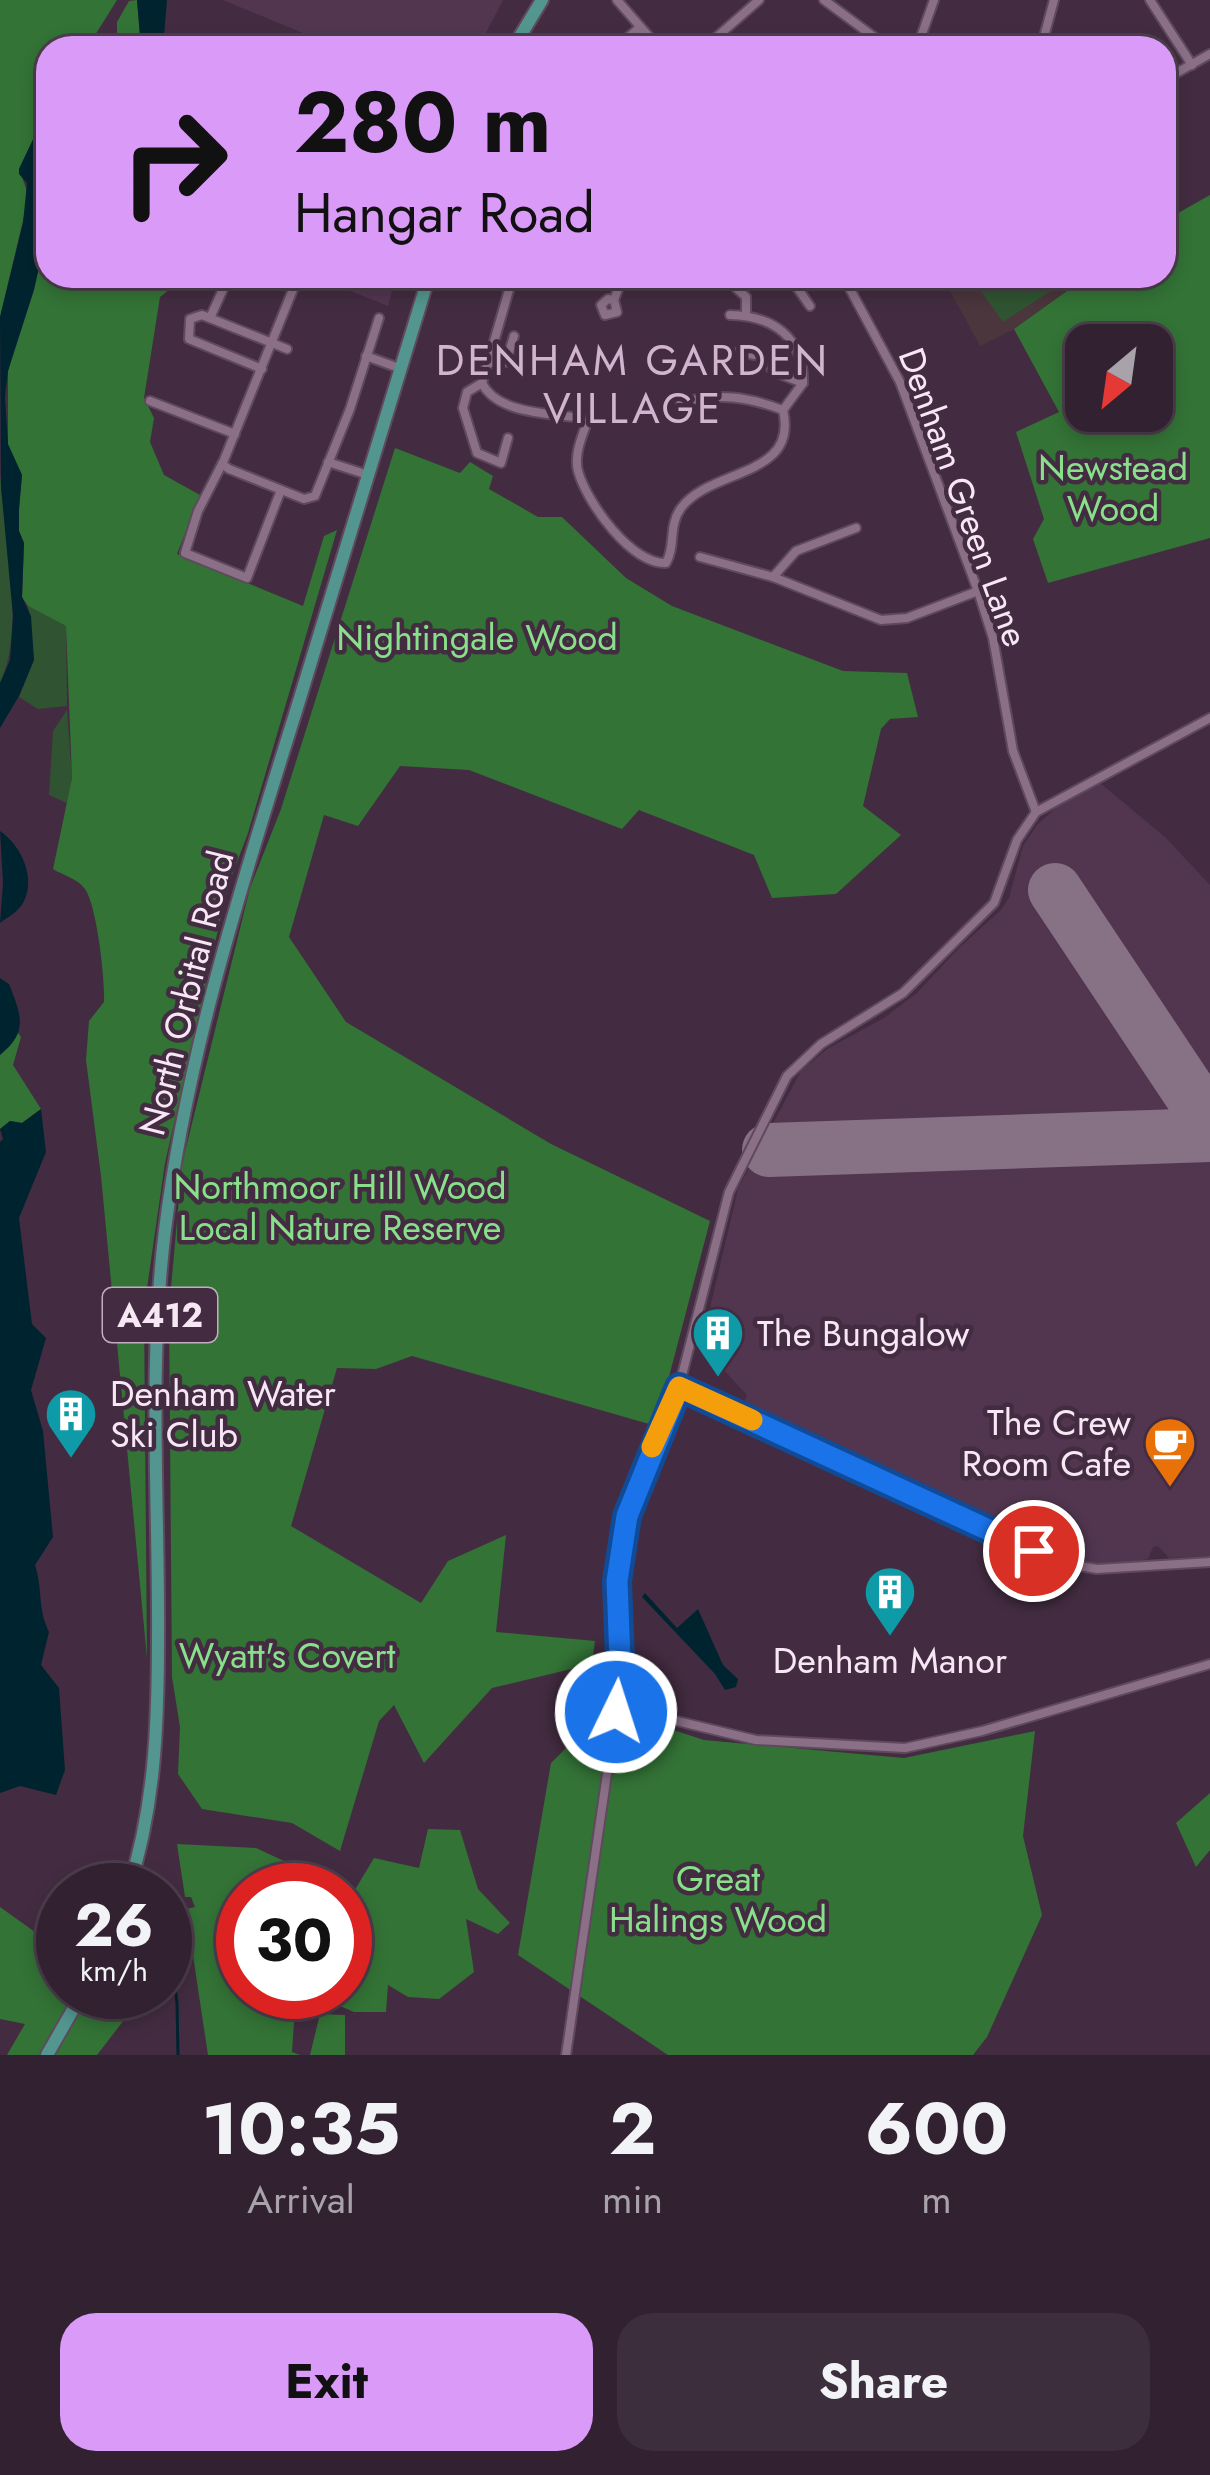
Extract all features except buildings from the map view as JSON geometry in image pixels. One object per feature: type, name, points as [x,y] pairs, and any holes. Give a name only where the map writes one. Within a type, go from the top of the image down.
[{"type":"main road","points":[[520,36],[542,0]]},
{"type":"main road","name":"North Orbital Road","points":[[135,1863],[147,1819],[155,1742],[155,1436],[164,1236],[174,1161],[242,883],[425,288]]},
{"type":"main road","points":[[47,2055],[68,2019]]},
{"type":"street","points":[[617,0],[648,36]]},
{"type":"street","points":[[718,36],[759,0]]},
{"type":"street","points":[[824,0],[873,36]]},
{"type":"street","points":[[920,36],[934,0]]},
{"type":"street","points":[[1044,36],[1054,0]]},
{"type":"street","points":[[1150,0],[1173,36]]},
{"type":"street","points":[[630,36],[640,27]]},
{"type":"street","points":[[1176,40],[1192,65]]},
{"type":"street","points":[[1176,74],[1210,54]]},
{"type":"street","points":[[210,318],[224,288]]},
{"type":"street","points":[[281,490],[247,578],[185,553],[198,511],[236,434],[294,288]]},
{"type":"street","points":[[508,438],[500,463],[477,452],[463,408],[467,392],[482,383],[510,288]]},
{"type":"street","points":[[614,300],[618,288]]},
{"type":"street","points":[[736,288],[746,297],[746,316]]},
{"type":"street","points":[[797,288],[810,306]]},
{"type":"street","name":"Denham Green Lane","points":[[851,288],[900,382],[978,591],[993,638],[1013,751],[1036,812]]},
{"type":"street","points":[[262,370],[190,339],[190,319],[195,315],[210,318],[287,349]]},
{"type":"street","points":[[482,383],[497,400],[580,418],[586,425],[578,470],[593,501],[636,554],[652,563],[666,563],[681,508],[726,477],[756,468],[776,451],[787,428],[783,410],[803,383],[798,349],[785,332],[746,316],[730,315]]},
{"type":"street","points":[[222,464],[310,499],[328,462],[379,318]]},
{"type":"street","points":[[488,363],[506,362],[514,336]]},
{"type":"street","points":[[738,352],[760,356],[774,373],[803,383]]},
{"type":"street","points":[[366,356],[401,368]]},
{"type":"street","points":[[681,403],[717,395],[783,410]]},
{"type":"street","points":[[150,401],[236,434]]},
{"type":"street","points":[[328,462],[368,475]]},
{"type":"street","points":[[773,577],[796,551],[856,529]]},
{"type":"street","points":[[700,556],[773,577],[881,620],[908,618],[978,591]]},
{"type":"street","points":[[566,2055],[616,1712],[620,1660],[617,1581],[625,1529],[636,1487],[679,1387],[730,1192],[787,1076],[820,1044],[904,993],[994,903],[1017,840],[1036,812],[1210,718]]},
{"type":"street","points":[[679,1387],[1056,1562],[1096,1569],[1210,1562]]},
{"type":"street","points":[[616,1712],[656,1716],[756,1740],[905,1748],[982,1731],[1210,1664]]},
{"type":"shaded area","points":[[223,0],[503,0],[484,36],[310,36]]},
{"type":"shaded area","points":[[343,288],[393,288],[388,306]]},
{"type":"shaded area","points":[[949,288],[1071,288],[1014,329],[980,346]]},
{"type":"shaded area","points":[[1099,782],[1166,838],[1210,885],[1210,1556],[1169,1558],[1158,1546],[1148,1559],[1102,1566],[1060,1560],[740,1412],[747,1395],[711,1356],[722,1326],[707,1321],[738,1189],[801,1071],[827,1049],[884,1018],[917,993],[1001,910],[1009,898],[1023,846],[1037,825]]},
{"type":"green space","points":[[0,0],[117,0],[94,36],[36,36],[36,133],[19,169],[27,191],[25,212],[0,317]]},
{"type":"green space","points":[[137,0],[140,36],[117,36],[117,22],[129,1]]},
{"type":"green space","name":"Newstead Wood","points":[[1210,195],[1210,538],[1048,583],[1033,539],[1044,519],[1016,432],[1059,412],[1014,329],[1071,288],[1176,288],[1176,214]]},
{"type":"green space","points":[[36,273],[36,288],[172,288],[160,297],[144,398],[154,418],[150,442],[164,475],[200,495],[177,554],[303,606],[324,536],[337,530],[248,833],[228,886],[165,1163],[144,1309],[147,1658],[86,1060],[89,1021],[104,1002],[102,961],[85,889],[53,869],[72,778],[66,626],[28,606],[22,597],[22,475],[8,445],[8,371]]},
{"type":"green space","points":[[983,288],[1055,288],[1003,322]]},
{"type":"green space","points":[[395,448],[460,473],[470,462],[493,476],[489,489],[538,517],[562,517],[626,578],[672,606],[843,671],[907,673],[918,717],[890,719],[881,729],[863,806],[901,835],[836,894],[772,898],[754,855],[639,810],[622,829],[469,770],[400,766],[358,826],[324,815],[289,937],[346,1022],[551,1144],[710,1221],[656,1426],[412,1356],[376,1369],[337,1368],[291,1526],[421,1603],[448,1561],[506,1535],[496,1632],[595,1641],[592,1664],[492,1688],[424,1763],[394,1705],[379,1721],[340,1851],[292,1823],[202,1809],[178,1774],[180,1727],[172,1677],[169,1311],[182,1164],[250,888],[281,809]]},
{"type":"green space","points":[[0,472],[12,635],[0,683]]},
{"type":"green space","points":[[28,606],[66,626],[67,706],[38,709],[19,697],[34,660]]},
{"type":"green space","points":[[67,710],[72,778],[67,803],[49,795],[53,731]]},
{"type":"green space","points":[[0,1008],[21,1037],[13,1065],[41,1109],[22,1123],[10,1121],[0,1129]]},
{"type":"green space","name":"Great Halings Wood","points":[[597,1717],[658,1725],[704,1740],[904,1758],[1035,1731],[1023,1836],[1042,1915],[987,2037],[973,2055],[668,2055],[518,1955],[551,1763]]},
{"type":"green space","points":[[1210,1793],[1210,1850],[1196,1867],[1176,1823]]},
{"type":"green space","points":[[428,1829],[460,1830],[478,1889],[510,1923],[498,1934],[466,1919],[474,1972],[439,1999],[408,1997],[388,1985],[386,2012],[372,2012],[371,1863],[374,1858],[419,1868]]},
{"type":"green space","points":[[177,1844],[256,1848],[288,1863],[216,1863],[216,2019],[294,2019],[292,2052],[300,2055],[208,2055],[192,1949],[192,1863],[180,1863]]},
{"type":"green space","points":[[0,1907],[36,1933],[36,2019],[125,2019],[97,2055],[7,2055],[25,2024],[0,2019]]},
{"type":"green space","points":[[319,2019],[345,2019],[345,2055],[310,2055]]},
{"type":"water","points":[[137,0],[167,0],[164,36],[140,36]]},
{"type":"water","points":[[36,133],[36,281],[8,371],[5,397],[8,444],[22,475],[22,597],[31,616],[34,660],[0,728],[0,683],[10,660],[13,616],[1,487],[0,317],[23,223],[27,183],[19,169]]},
{"type":"water","points":[[0,831],[20,854],[28,884],[21,906],[0,923],[3,883]]},
{"type":"water","points":[[0,978],[9,984],[20,1022],[15,1039],[0,1055]]},
{"type":"water","points":[[41,1109],[46,1152],[19,1218],[32,1324],[46,1338],[31,1390],[43,1431],[53,1537],[35,1565],[49,1632],[41,1665],[59,1688],[65,1770],[56,1795],[20,1786],[0,1793],[0,1129],[10,1121],[22,1123]]},
{"type":"water","points":[[645,1593],[677,1628],[698,1609],[723,1665],[738,1679],[736,1687],[725,1690],[642,1597]]},
{"type":"waterway","points":[[177,2019],[178,2055]]},
{"type":"runway","points":[[1055,890],[1210,1123]]},
{"type":"runway","points":[[769,1150],[1210,1135]]},
{"type":"slow traffic","points":[[652,1447],[679,1387],[752,1420]]},
{"type":"place","name":"The Bungalow","points":[[718,1379]]},
{"type":"place","name":"Denham Water Ski Club","points":[[71,1460]]},
{"type":"place","name":"The Crew Room Cafe","points":[[1170,1489]]},
{"type":"place","name":"Denham Manor","points":[[890,1638]]},
{"type":"district","name":"DENHAM GARDEN VILLAGE","points":[[633,384]]},
{"type":"route","points":[[616,1712],[620,1660],[617,1581],[627,1516],[679,1387],[1034,1551]]},
{"type":"park label","name":"Nightingale Wood","points":[[477,637]]},
{"type":"park label","name":"Northmoor Hill Wood Local Nature Reserve","points":[[340,1206]]},
{"type":"park label","name":"Wyatt's Covert","points":[[287,1655]]}]
